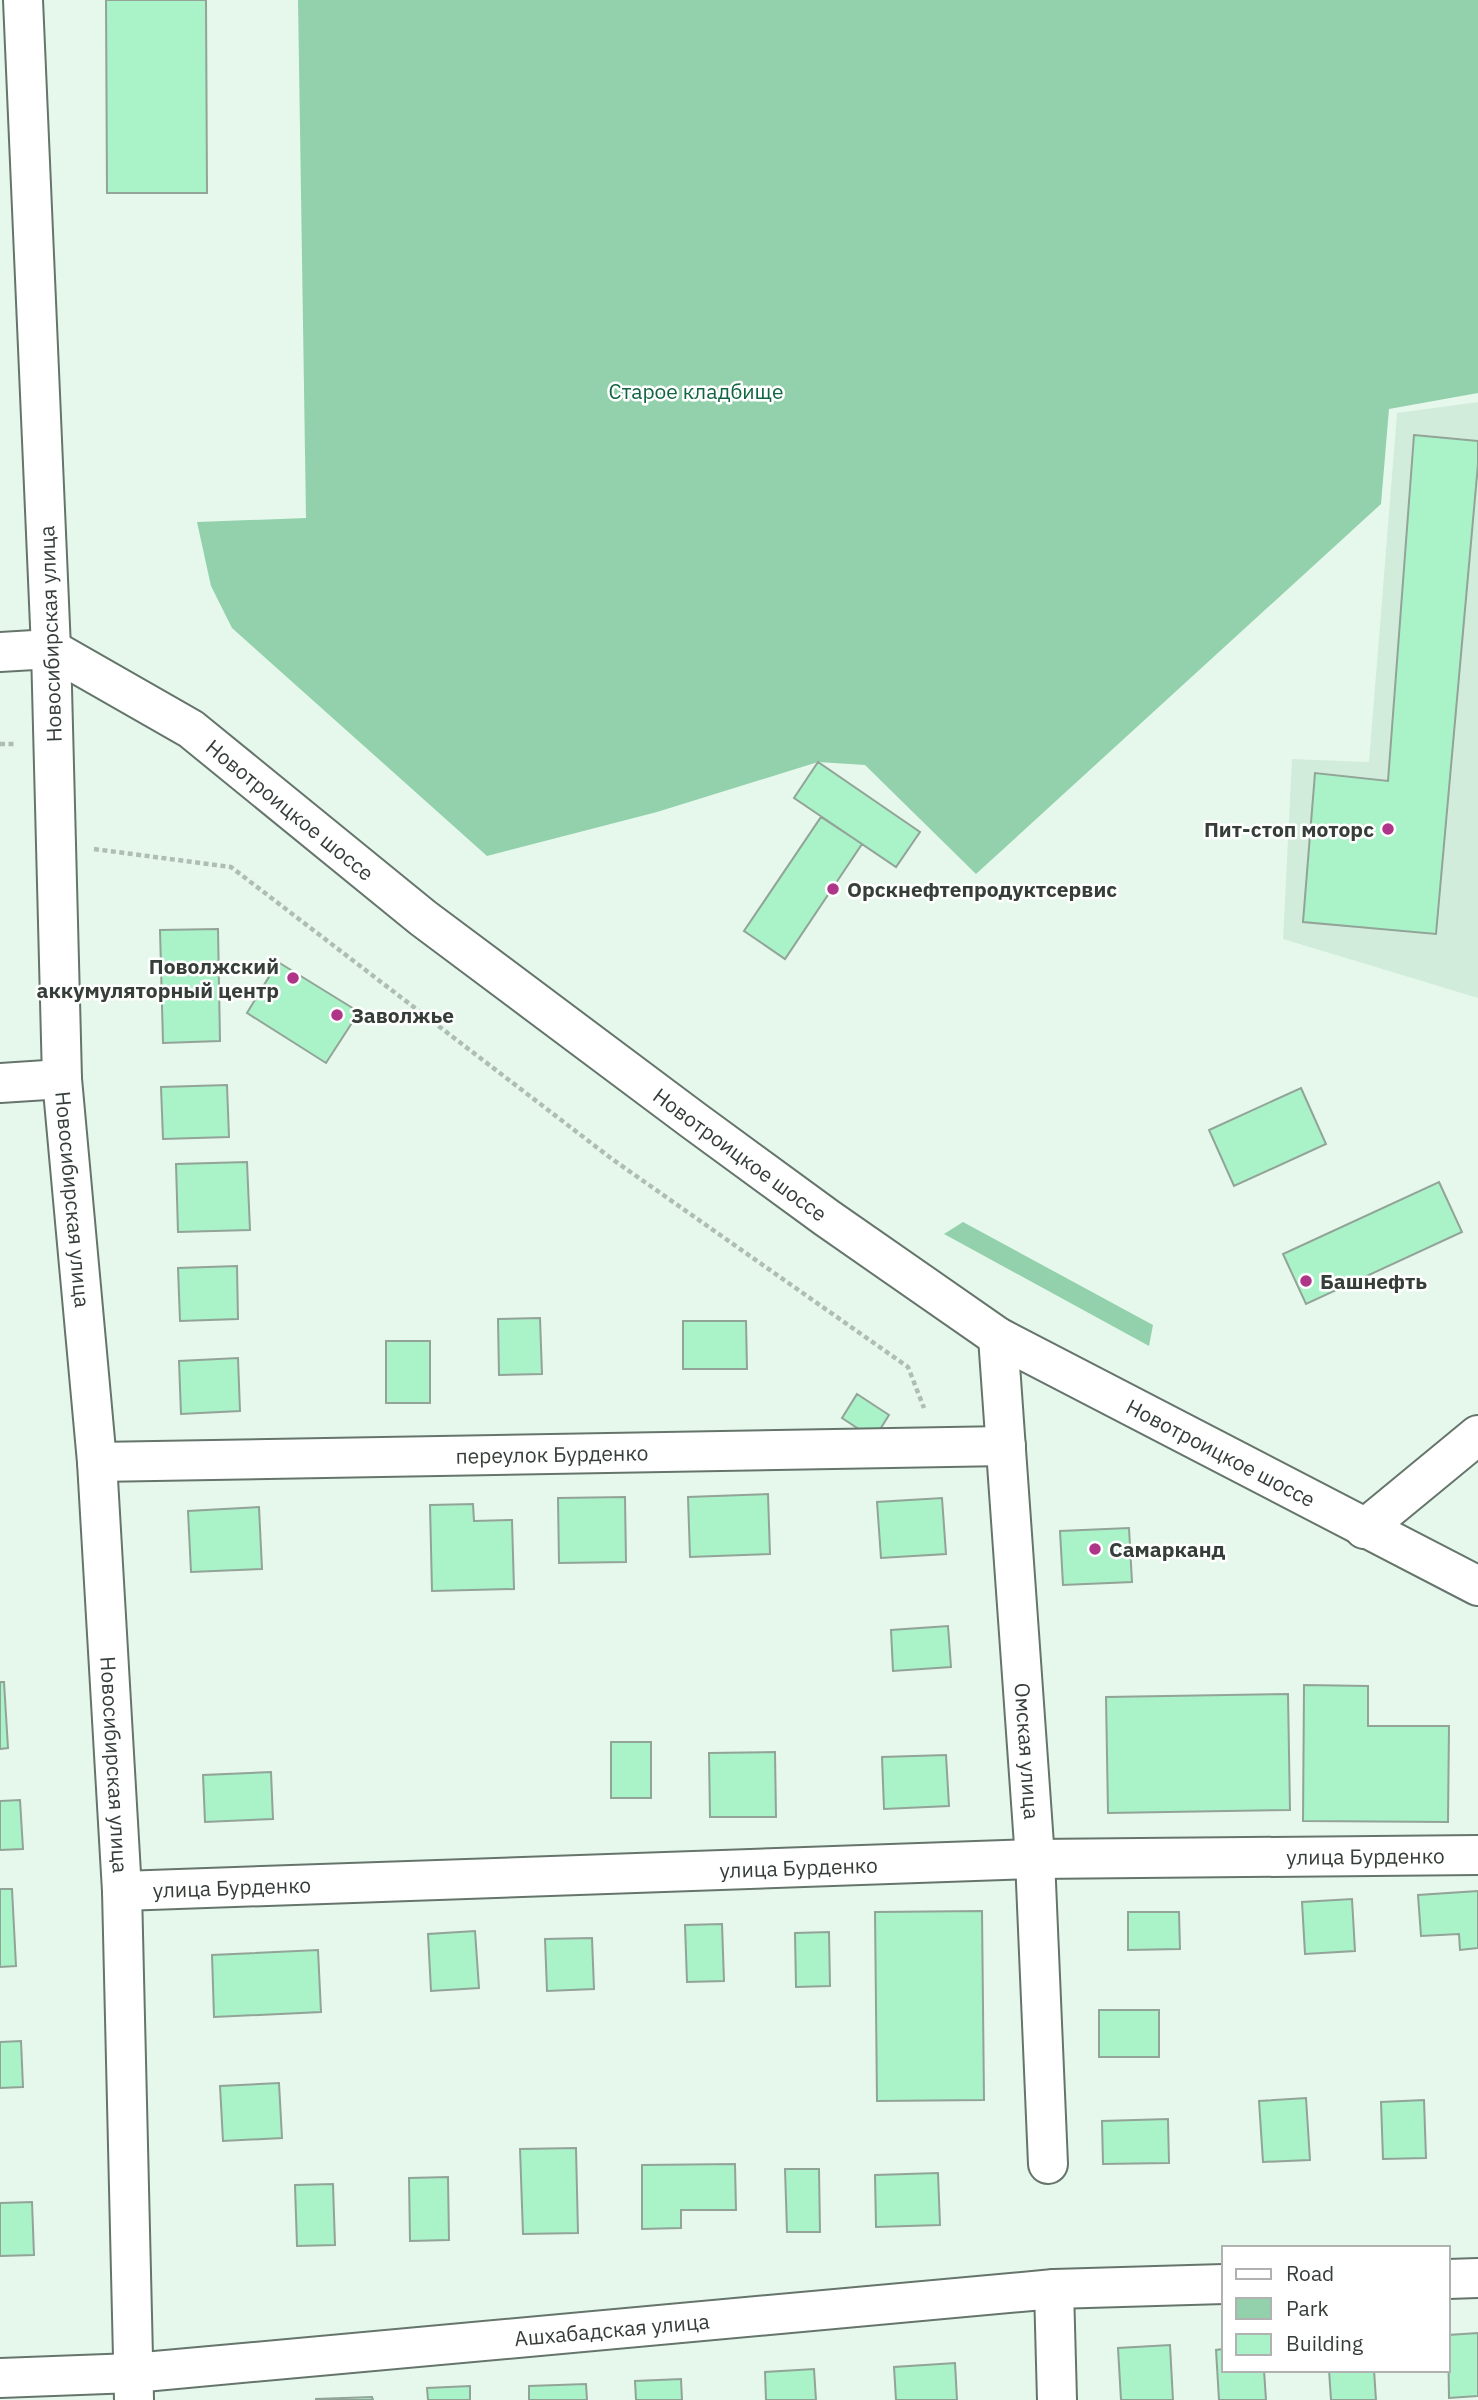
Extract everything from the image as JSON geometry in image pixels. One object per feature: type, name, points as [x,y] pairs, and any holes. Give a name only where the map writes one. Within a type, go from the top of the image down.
[{"type":"street","name":"Новосибирская улица","points":[[23,0],[51,649],[62,1079],[97,1462],[122,1891],[133,2386]]},
{"type":"street","points":[[0,652],[51,649]]},
{"type":"street","name":"Новотроицкое шоссе","points":[[51,649],[191,729],[444,935],[793,1194],[998,1337],[1478,1586]]},
{"type":"street","points":[[0,1083],[62,1079]]},
{"type":"street","name":"Омская улица","points":[[998,1337],[1035,1859],[1048,2164]]},
{"type":"street","points":[[1364,1529],[1478,1435]]},
{"type":"street","name":"переулок Бурденко","points":[[97,1462],[1006,1446]]},
{"type":"street","name":"улица Бурденко","points":[[122,1891],[1035,1859],[1478,1855]]},
{"type":"street","points":[[1450,2279],[1478,2278]]},
{"type":"street","name":"Ашхабадская улица","points":[[0,2378],[133,2386],[1054,2289],[1222,2284]]},
{"type":"street","points":[[1054,2289],[1057,2400]]},
{"type":"path","points":[[56,844],[231,867],[612,1159],[908,1367],[941,1447]]},
{"type":"shaded area","points":[[1478,402],[1478,998],[1283,939],[1292,759],[1369,762],[1397,413]]},
{"type":"green space","name":"Старое кладбище","points":[[298,0],[1478,0],[1478,393],[1389,409],[1381,504],[976,874],[865,765],[818,762],[657,812],[487,856],[232,628],[211,586],[197,522],[306,518]]},
{"type":"green space","points":[[963,1222],[1153,1325],[1149,1346],[944,1234]]},
{"type":"building","points":[[106,0],[206,0],[207,193],[107,193]]},
{"type":"building","points":[[1414,435],[1478,441],[1436,934],[1303,922],[1315,773],[1388,781]]},
{"type":"building","points":[[818,762],[920,832],[896,867],[794,798]]},
{"type":"building","points":[[821,817],[862,844],[785,959],[744,931]]},
{"type":"building","points":[[218,929],[220,1041],[163,1043],[160,930]]},
{"type":"building","points":[[278,962],[359,1012],[326,1063],[247,1013]]},
{"type":"building","points":[[227,1085],[229,1137],[163,1139],[161,1087]]},
{"type":"building","points":[[1301,1088],[1326,1144],[1234,1186],[1209,1130]]},
{"type":"building","points":[[247,1162],[250,1230],[178,1232],[176,1164]]},
{"type":"building","points":[[1439,1182],[1462,1232],[1306,1304],[1283,1254]]},
{"type":"building","points":[[237,1266],[238,1319],[180,1321],[178,1268]]},
{"type":"building","points":[[540,1318],[542,1374],[499,1375],[498,1319]]},
{"type":"building","points":[[683,1321],[746,1321],[747,1369],[683,1369]]},
{"type":"building","points":[[386,1341],[430,1341],[430,1403],[386,1403]]},
{"type":"building","points":[[238,1358],[240,1411],[181,1414],[179,1361]]},
{"type":"building","points":[[857,1394],[889,1415],[874,1439],[842,1418]]},
{"type":"building","points":[[768,1494],[770,1554],[690,1557],[688,1497]]},
{"type":"building","points":[[625,1497],[626,1562],[559,1563],[558,1498]]},
{"type":"building","points":[[942,1498],[946,1554],[881,1558],[877,1502]]},
{"type":"building","points":[[473,1504],[474,1521],[512,1520],[514,1589],[432,1591],[430,1505]]},
{"type":"building","points":[[259,1507],[262,1569],[191,1572],[188,1511]]},
{"type":"building","points":[[1129,1528],[1132,1582],[1063,1585],[1060,1531]]},
{"type":"building","points":[[948,1626],[951,1667],[893,1671],[891,1630]]},
{"type":"building","points":[[0,1682],[4,1682],[8,1748],[0,1749]]},
{"type":"building","points":[[1304,1685],[1368,1686],[1368,1726],[1449,1726],[1448,1822],[1303,1821]]},
{"type":"building","points":[[1288,1694],[1290,1810],[1108,1813],[1106,1697]]},
{"type":"building","points":[[611,1742],[651,1742],[651,1798],[611,1798]]},
{"type":"building","points":[[775,1752],[776,1817],[710,1817],[709,1753]]},
{"type":"building","points":[[946,1755],[949,1806],[884,1809],[882,1757]]},
{"type":"building","points":[[271,1772],[273,1819],[205,1822],[203,1775]]},
{"type":"building","points":[[20,1800],[23,1849],[0,1850],[0,1801]]},
{"type":"building","points":[[0,1889],[12,1889],[16,1966],[0,1967]]},
{"type":"building","points":[[1478,1891],[1478,1948],[1460,1950],[1459,1934],[1421,1936],[1418,1895]]},
{"type":"building","points":[[1352,1899],[1355,1951],[1305,1954],[1302,1902]]},
{"type":"building","points":[[982,1911],[984,2100],[877,2101],[875,1912]]},
{"type":"building","points":[[1128,1912],[1179,1912],[1180,1949],[1128,1950]]},
{"type":"building","points":[[722,1924],[724,1981],[687,1982],[685,1925]]},
{"type":"building","points":[[475,1931],[479,1988],[431,1991],[428,1934]]},
{"type":"building","points":[[829,1932],[830,1986],[796,1987],[795,1933]]},
{"type":"building","points":[[592,1938],[594,1989],[547,1991],[545,1939]]},
{"type":"building","points":[[318,1950],[321,2012],[214,2017],[212,1955]]},
{"type":"building","points":[[1099,2010],[1159,2010],[1159,2057],[1099,2057]]},
{"type":"building","points":[[21,2041],[23,2087],[0,2088],[0,2042]]},
{"type":"building","points":[[279,2083],[282,2138],[223,2141],[220,2086]]},
{"type":"building","points":[[1306,2098],[1310,2160],[1263,2162],[1259,2101]]},
{"type":"building","points":[[1424,2100],[1426,2158],[1383,2159],[1381,2102]]},
{"type":"building","points":[[1168,2119],[1169,2163],[1103,2164],[1102,2121]]},
{"type":"building","points":[[576,2148],[578,2233],[523,2234],[520,2149]]},
{"type":"building","points":[[735,2164],[736,2210],[681,2210],[681,2228],[642,2229],[642,2165]]},
{"type":"building","points":[[785,2169],[819,2169],[820,2232],[787,2232]]},
{"type":"building","points":[[938,2173],[940,2225],[876,2227],[875,2175]]},
{"type":"building","points":[[448,2177],[449,2240],[410,2241],[409,2178]]},
{"type":"building","points":[[333,2184],[335,2245],[297,2246],[295,2185]]},
{"type":"building","points":[[32,2202],[34,2255],[0,2256],[0,2203]]},
{"type":"building","points":[[1478,2333],[1478,2396],[1449,2398],[1450,2335]]},
{"type":"building","points":[[1170,2345],[1173,2400],[1121,2400],[1118,2348]]},
{"type":"building","points":[[1222,2349],[1222,2372],[1264,2372],[1266,2400],[1219,2400],[1216,2350]]},
{"type":"building","points":[[955,2363],[957,2400],[896,2400],[894,2367]]},
{"type":"building","points":[[814,2369],[816,2400],[766,2400],[765,2372]]},
{"type":"building","points":[[1329,2372],[1374,2372],[1376,2400],[1331,2400]]},
{"type":"building","points":[[681,2379],[682,2400],[636,2400],[635,2381]]},
{"type":"building","points":[[586,2384],[587,2400],[529,2400],[529,2386]]},
{"type":"building","points":[[470,2386],[470,2400],[428,2400],[427,2388]]},
{"type":"building","points":[[372,2397],[373,2400],[316,2400],[316,2399]]},
{"type":"place","name":"Пит-стоп моторс","points":[[1388,829]]},
{"type":"place","name":"Орскнефтепродуктсервис","points":[[833,889]]},
{"type":"place","name":"Поволжский аккумуляторный центр","points":[[293,978]]},
{"type":"place","name":"Заволжье","points":[[337,1015]]},
{"type":"place","name":"Башнефть","points":[[1306,1281]]},
{"type":"place","name":"Самарканд","points":[[1095,1549]]}]
